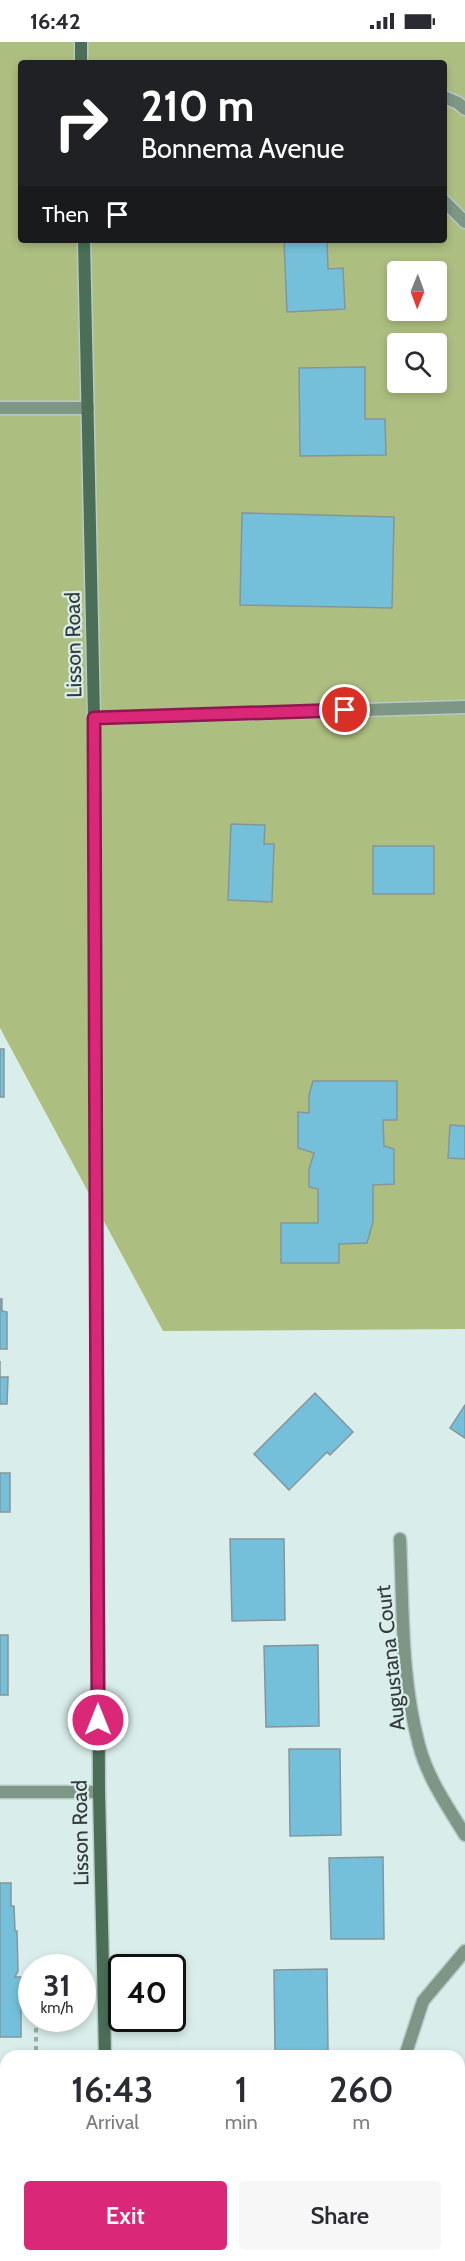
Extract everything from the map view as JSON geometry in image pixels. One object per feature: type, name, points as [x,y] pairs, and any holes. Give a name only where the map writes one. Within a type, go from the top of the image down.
[{"type":"street","points":[[81,42],[81,60]]},
{"type":"street","points":[[447,99],[458,103],[465,109]]},
{"type":"street","points":[[447,204],[465,222]]},
{"type":"street","name":"Lisson Road","points":[[84,243],[94,718],[99,1792],[105,2050]]},
{"type":"street","points":[[0,408],[88,408]]},
{"type":"street","points":[[94,718],[465,707]]},
{"type":"street","name":"Augustana Court","points":[[400,1539],[405,1646],[419,1746],[439,1793],[465,1835]]},
{"type":"street","points":[[0,1792],[99,1792]]},
{"type":"street","points":[[407,2050],[423,2001],[465,1951]]},
{"type":"path","points":[[36,2032],[36,2050]]},
{"type":"green space","points":[[0,42],[465,42],[465,1329],[163,1331],[0,1028]]},
{"type":"building","points":[[284,243],[327,243],[328,269],[343,268],[345,309],[287,312]]},
{"type":"building","points":[[365,367],[365,419],[385,419],[386,455],[300,456],[299,368]]},
{"type":"building","points":[[242,513],[394,517],[392,608],[240,605]]},
{"type":"building","points":[[231,824],[265,825],[264,844],[274,844],[272,902],[228,900]]},
{"type":"building","points":[[373,846],[434,846],[434,894],[373,894]]},
{"type":"building","points":[[0,1049],[4,1049],[4,1097],[0,1097]]},
{"type":"building","points":[[313,1081],[397,1081],[397,1120],[383,1120],[384,1146],[394,1149],[394,1184],[373,1185],[373,1222],[367,1243],[339,1244],[339,1263],[281,1263],[281,1223],[318,1223],[318,1189],[309,1187],[309,1169],[314,1153],[298,1148],[298,1112],[309,1113],[309,1095]]},
{"type":"building","points":[[450,1125],[465,1126],[465,1159],[448,1158]]},
{"type":"building","points":[[0,1299],[2,1299],[2,1311],[7,1312],[7,1349],[0,1349]]},
{"type":"building","points":[[0,1377],[8,1377],[7,1404],[0,1404]]},
{"type":"building","points":[[315,1393],[353,1432],[330,1455],[327,1452],[289,1490],[254,1454]]},
{"type":"building","points":[[465,1405],[465,1438],[450,1428]]},
{"type":"building","points":[[0,1473],[10,1473],[10,1512],[0,1512]]},
{"type":"building","points":[[230,1539],[284,1539],[285,1620],[232,1621]]},
{"type":"building","points":[[0,1635],[8,1635],[8,1695],[0,1695]]},
{"type":"building","points":[[318,1645],[319,1726],[266,1727],[264,1646]]},
{"type":"building","points":[[289,1749],[340,1749],[341,1835],[290,1836]]},
{"type":"building","points":[[383,1857],[384,1939],[331,1939],[329,1858]]},
{"type":"building","points":[[0,1883],[11,1883],[11,1906],[14,1906],[15,1931],[17,1931],[18,1971],[15,1977],[18,1977],[18,2032],[21,2032],[21,2037],[0,2037]]},
{"type":"building","points":[[327,1969],[328,2050],[275,2050],[274,1970]]},
{"type":"route","points":[[98,1720],[94,718],[345,710]]}]
